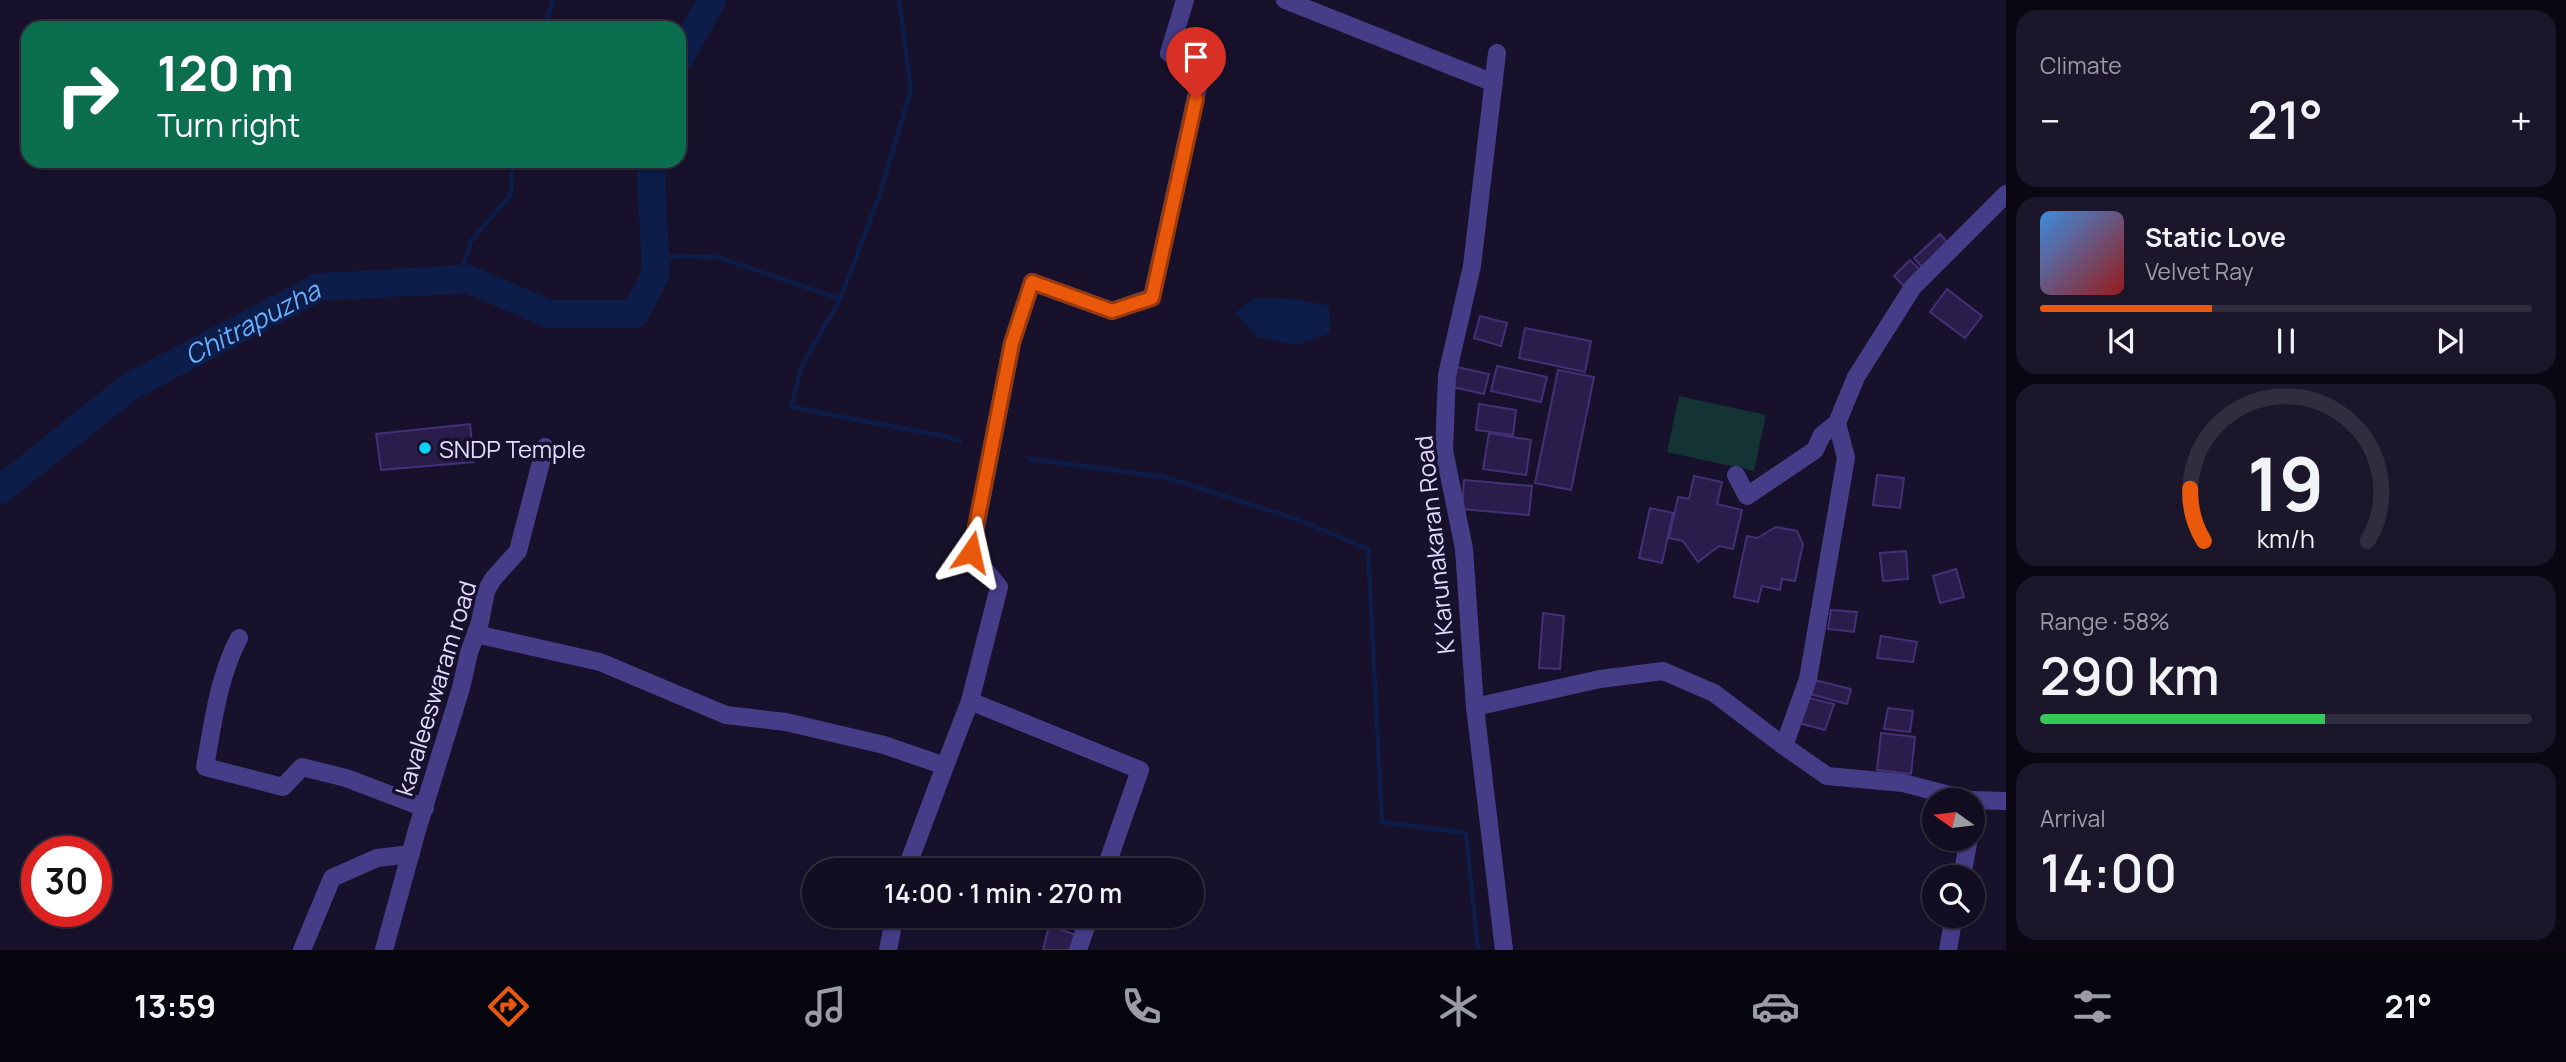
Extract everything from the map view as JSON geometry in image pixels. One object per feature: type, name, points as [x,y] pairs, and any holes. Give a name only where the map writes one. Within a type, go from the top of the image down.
[{"type":"street","points":[[910,858],[970,701],[999,587],[971,552],[1012,343],[1032,282],[1112,311],[1152,298],[1201,74],[1169,53],[1185,0]]},
{"type":"street","points":[[1285,0],[1494,83]]},
{"type":"street","name":"K Karunakaran Road","points":[[1497,53],[1472,266],[1447,374],[1444,450],[1464,549],[1475,707],[1504,950]]},
{"type":"street","points":[[1736,475],[1747,496],[1815,450],[1822,435],[1837,422],[1856,377],[1913,287],[2006,194]]},
{"type":"street","points":[[1784,746],[1808,679],[1846,458],[1837,422]]},
{"type":"street","name":"kavaleeswaram road","points":[[384,950],[476,634],[486,591],[518,551],[545,447]]},
{"type":"street","points":[[476,634],[600,662],[726,715],[786,722],[884,745],[945,766]]},
{"type":"street","points":[[239,638],[231,652],[217,697],[205,767],[284,787],[302,767],[346,778],[425,808]]},
{"type":"street","points":[[1475,707],[1600,678],[1663,671],[1714,692],[1827,776],[1903,783],[1922,788]]},
{"type":"street","points":[[970,701],[1140,770],[1109,858]]},
{"type":"street","points":[[1985,801],[2006,801]]},
{"type":"street","points":[[302,950],[332,878],[377,858],[411,855]]},
{"type":"street","points":[[888,950],[892,928]]},
{"type":"street","points":[[1077,950],[1085,928]]},
{"type":"street","points":[[1948,950],[1952,928]]},
{"type":"green space","points":[[1679,396],[1766,415],[1754,471],[1667,452]]},
{"type":"water","points":[[1255,298],[1297,299],[1329,306],[1330,333],[1297,345],[1257,337],[1235,313]]},
{"type":"building","points":[[1940,234],[1949,244],[1923,268],[1914,258]]},
{"type":"building","points":[[1910,260],[1920,270],[1904,286],[1894,276]]},
{"type":"building","points":[[1947,289],[1982,316],[1965,338],[1930,312]]},
{"type":"building","points":[[1480,316],[1507,323],[1501,346],[1474,338]]},
{"type":"building","points":[[1525,328],[1591,341],[1585,372],[1519,358]]},
{"type":"building","points":[[1497,366],[1547,377],[1541,402],[1491,391]]},
{"type":"building","points":[[1457,367],[1489,374],[1484,394],[1453,387]]},
{"type":"building","points":[[1558,370],[1594,377],[1571,490],[1535,483]]},
{"type":"building","points":[[1479,404],[1516,410],[1513,435],[1476,430]]},
{"type":"building","name":"SNDP Temple","points":[[470,424],[474,462],[381,470],[376,434]]},
{"type":"building","points":[[1489,433],[1531,440],[1526,475],[1483,469]]},
{"type":"building","points":[[1877,475],[1904,478],[1900,508],[1873,505]]},
{"type":"building","points":[[1694,476],[1722,482],[1717,504],[1742,510],[1733,549],[1719,546],[1698,562],[1683,541],[1669,538],[1678,497],[1689,499]]},
{"type":"building","points":[[1464,480],[1532,486],[1529,515],[1462,509]]},
{"type":"building","points":[[1650,508],[1673,513],[1662,563],[1639,558]]},
{"type":"building","points":[[1776,527],[1797,531],[1803,544],[1795,581],[1782,579],[1780,590],[1762,586],[1758,602],[1734,597],[1747,536],[1757,538]]},
{"type":"building","points":[[1906,551],[1908,579],[1883,581],[1880,553]]},
{"type":"building","points":[[1956,569],[1964,597],[1940,603],[1933,576]]},
{"type":"building","points":[[1831,610],[1857,612],[1854,632],[1828,629]]},
{"type":"building","points":[[1543,613],[1564,616],[1560,669],[1539,668]]},
{"type":"building","points":[[1881,636],[1917,642],[1913,662],[1877,658]]},
{"type":"building","points":[[1814,680],[1851,689],[1847,704],[1810,694]]},
{"type":"building","points":[[1809,698],[1834,704],[1825,730],[1799,723]]},
{"type":"building","points":[[1888,708],[1913,711],[1910,732],[1884,729]]},
{"type":"building","points":[[1881,733],[1915,737],[1911,774],[1877,770]]},
{"type":"building","points":[[1048,928],[1080,936],[1075,950],[1043,950]]},
{"type":"waterway","points":[[546,21],[553,0]]},
{"type":"waterway","name":"Chitrapuzha","points":[[686,46],[712,0]]},
{"type":"waterway","points":[[655,256],[718,257],[840,299],[879,197],[911,89],[899,0]]},
{"type":"waterway","points":[[459,280],[471,241],[511,194],[512,168]]},
{"type":"waterway","name":"Chitrapuzha","points":[[0,490],[129,387],[319,287],[468,279],[549,314],[635,314],[656,273],[650,168]]},
{"type":"waterway","points":[[840,299],[801,368],[791,407],[960,441]]},
{"type":"waterway","points":[[1030,459],[1165,477],[1299,520],[1368,549],[1382,822],[1466,833],[1478,950]]},
{"type":"place","name":"SNDP Temple","points":[[425,448]]},
{"type":"route","points":[[971,552],[1012,343],[1032,282],[1112,311],[1152,298],[1196,99]]}]
